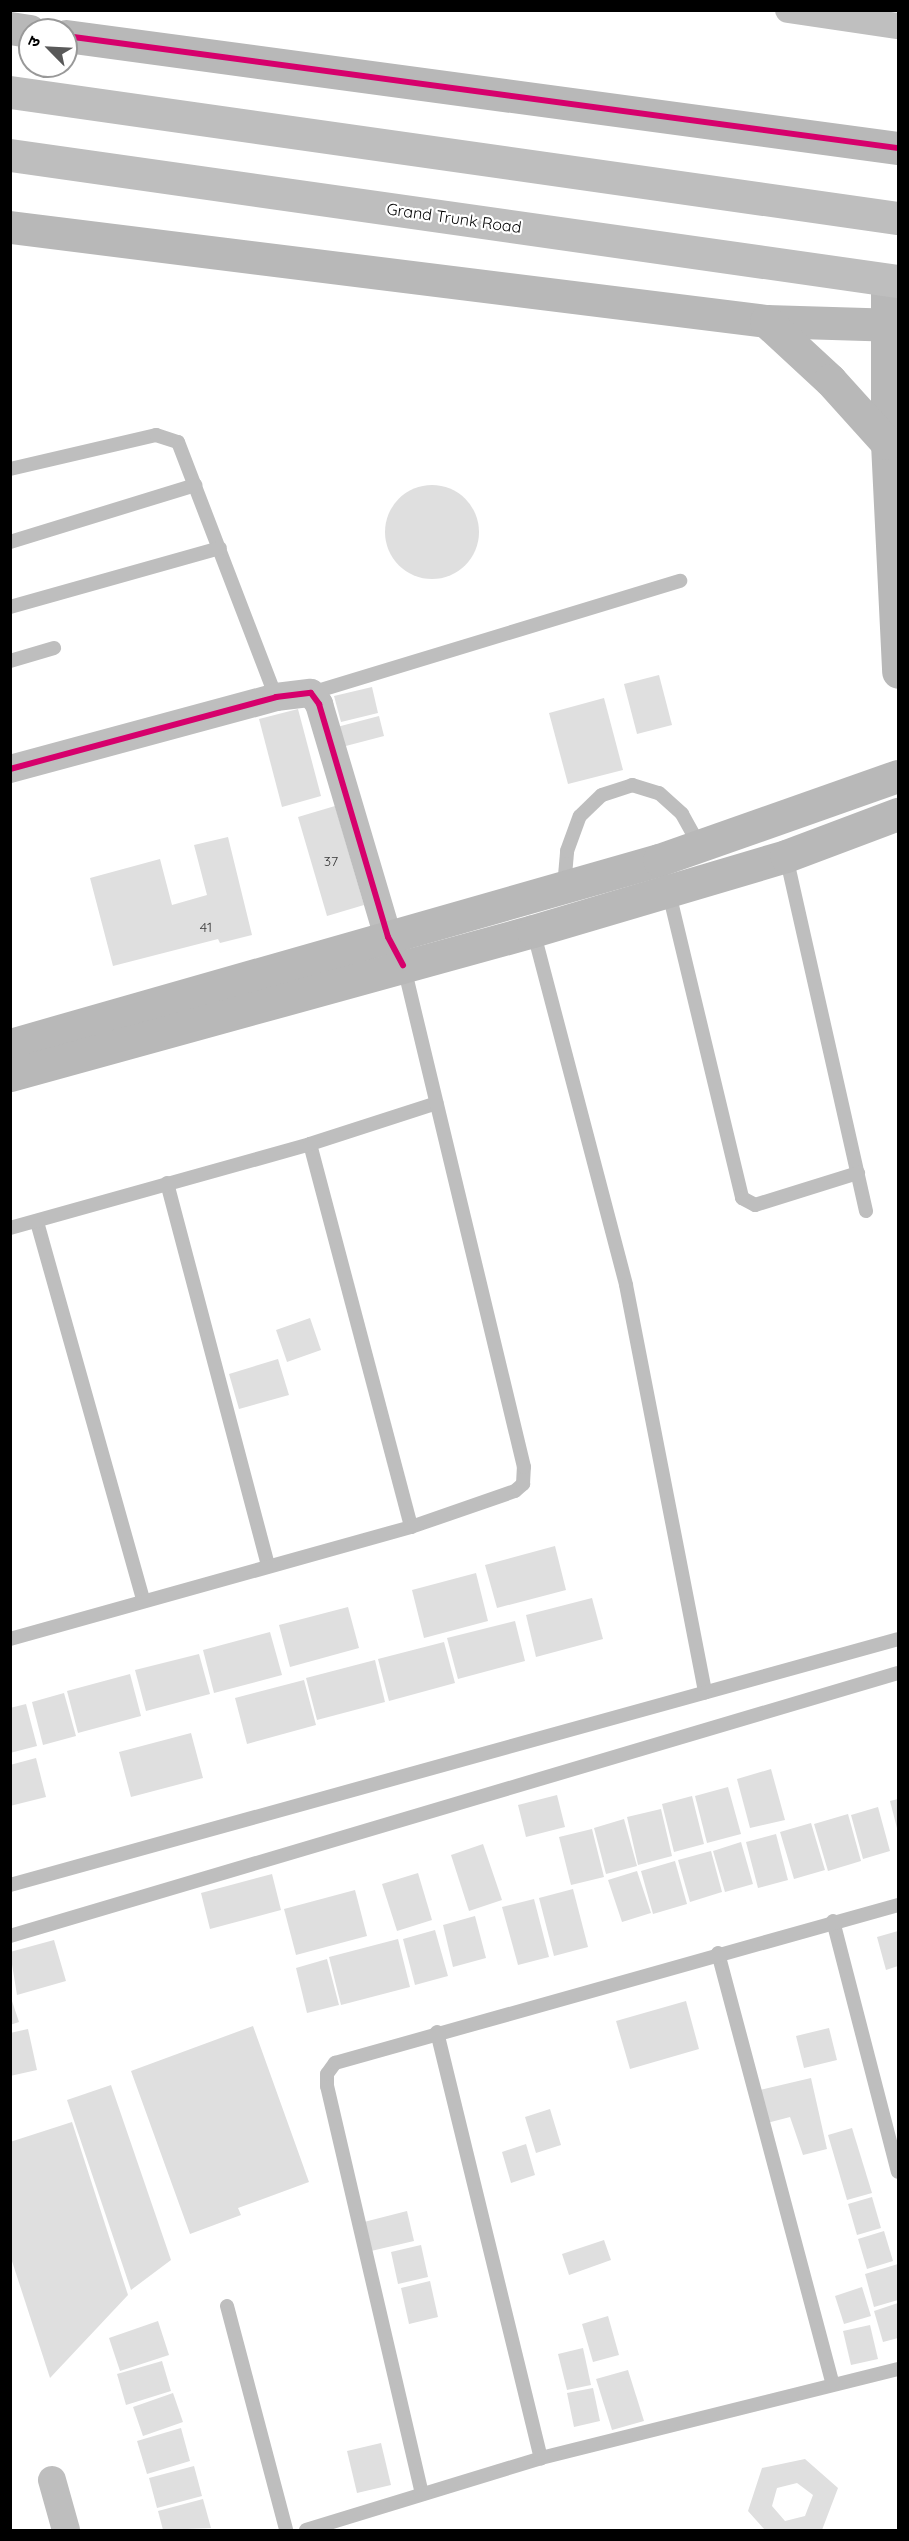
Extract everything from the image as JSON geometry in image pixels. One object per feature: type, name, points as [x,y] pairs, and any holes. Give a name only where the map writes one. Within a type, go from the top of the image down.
[{"type":"highway","points":[[10,92],[898,218]]},
{"type":"highway","name":"Grand Trunk Road","points":[[10,155],[893,280]]},
{"type":"main road","points":[[78,38],[898,148]]},
{"type":"main road","points":[[10,227],[766,321],[892,325]]},
{"type":"main road","points":[[893,280],[886,443],[898,672]]},
{"type":"main road","points":[[766,321],[830,380],[886,443]]},
{"type":"main road","points":[[10,1045],[396,951],[664,875],[700,846],[898,776]]},
{"type":"main road","points":[[529,915],[564,887],[664,875],[786,856],[898,814]]},
{"type":"main road","points":[[10,1075],[396,951]]},
{"type":"street","points":[[10,769],[276,697],[311,693],[319,704],[396,951]]},
{"type":"street","points":[[52,2481],[66,2530]]},
{"type":"lane","points":[[10,469],[156,435],[178,442],[276,697]]},
{"type":"lane","points":[[10,542],[195,485]]},
{"type":"lane","points":[[10,607],[220,548]]},
{"type":"lane","points":[[311,693],[680,581]]},
{"type":"lane","points":[[10,661],[54,648]]},
{"type":"lane","points":[[564,887],[567,851],[580,816],[602,795],[632,785],[659,793],[682,814],[700,846]]},
{"type":"lane","points":[[786,856],[866,1211]]},
{"type":"lane","points":[[664,875],[742,1198],[755,1205],[858,1173]]},
{"type":"lane","points":[[529,915],[626,1285],[705,1692]]},
{"type":"lane","points":[[10,1639],[268,1564],[411,1527],[515,1491],[524,1484],[525,1476],[437,1102],[396,951]]},
{"type":"lane","points":[[10,1228],[310,1143],[437,1102]]},
{"type":"lane","points":[[310,1143],[411,1527]]},
{"type":"lane","points":[[167,1183],[268,1564]]},
{"type":"lane","points":[[37,1222],[143,1599]]},
{"type":"lane","points":[[10,1885],[898,1639]]},
{"type":"lane","points":[[10,1936],[898,1673]]},
{"type":"lane","points":[[423,2494],[327,2074],[335,2063],[346,2057],[833,1921],[898,1905]]},
{"type":"lane","points":[[833,1921],[898,2172]]},
{"type":"lane","points":[[718,1953],[832,2384]]},
{"type":"lane","points":[[437,2032],[541,2458]]},
{"type":"lane","points":[[227,2306],[286,2530]]},
{"type":"lane","points":[[306,2530],[541,2458],[898,2369]]},
{"type":"building","points":[[432,485],[450,488],[465,499],[476,514],[479,532],[476,550],[465,565],[450,576],[432,579],[414,576],[399,565],[388,550],[385,532],[388,514],[399,499],[414,488]]},
{"type":"building","points":[[659,675],[672,725],[637,734],[624,684]]},
{"type":"building","points":[[372,687],[378,713],[341,722],[334,696]]},
{"type":"building","points":[[604,698],[623,770],[568,784],[549,713]]},
{"type":"building","points":[[298,709],[321,796],[282,807],[259,719]]},
{"type":"building","points":[[379,716],[384,736],[342,747],[337,727]]},
{"type":"building","points":[[335,806],[364,905],[327,916],[298,817]]},
{"type":"building","points":[[228,837],[252,935],[220,943],[218,939],[113,966],[90,878],[160,859],[172,905],[207,895],[194,845]]},
{"type":"building","points":[[310,1318],[321,1350],[287,1362],[276,1330]]},
{"type":"building","points":[[278,1359],[289,1395],[239,1409],[229,1374]]},
{"type":"building","points":[[555,1546],[566,1590],[497,1608],[485,1565]]},
{"type":"building","points":[[476,1573],[488,1621],[424,1638],[412,1590]]},
{"type":"building","points":[[592,1598],[603,1639],[536,1657],[526,1615]]},
{"type":"building","points":[[348,1607],[359,1648],[290,1667],[279,1625]]},
{"type":"building","points":[[515,1621],[525,1661],[458,1679],[447,1638]]},
{"type":"building","points":[[270,1632],[282,1675],[214,1693],[203,1650]]},
{"type":"building","points":[[444,1642],[455,1683],[389,1701],[378,1659]]},
{"type":"building","points":[[199,1654],[210,1694],[146,1711],[135,1670]]},
{"type":"building","points":[[375,1660],[385,1702],[317,1720],[306,1678]]},
{"type":"building","points":[[130,1674],[141,1716],[78,1733],[67,1691]]},
{"type":"building","points":[[304,1680],[316,1725],[247,1744],[235,1698]]},
{"type":"building","points":[[64,1693],[76,1736],[43,1745],[32,1702]]},
{"type":"building","points":[[26,1704],[37,1746],[10,1753],[10,1708]]},
{"type":"building","points":[[191,1733],[203,1778],[131,1797],[119,1752]]},
{"type":"building","points":[[36,1758],[46,1797],[10,1806],[10,1765]]},
{"type":"building","points":[[771,1769],[785,1820],[750,1828],[737,1779]]},
{"type":"building","points":[[728,1787],[741,1834],[707,1843],[695,1796]]},
{"type":"building","points":[[557,1795],[565,1827],[526,1837],[518,1805]]},
{"type":"building","points":[[692,1796],[704,1844],[674,1852],[662,1804]]},
{"type":"building","points":[[898,1799],[898,1832],[890,1801]]},
{"type":"building","points":[[878,1807],[890,1851],[863,1859],[851,1815]]},
{"type":"building","points":[[661,1809],[672,1856],[638,1865],[627,1817]]},
{"type":"building","points":[[848,1814],[861,1861],[828,1871],[814,1824]]},
{"type":"building","points":[[624,1819],[637,1866],[606,1874],[594,1828]]},
{"type":"building","points":[[811,1823],[825,1870],[794,1879],[780,1832]]},
{"type":"building","points":[[592,1829],[604,1877],[571,1885],[559,1837]]},
{"type":"building","points":[[776,1834],[788,1880],[758,1888],[746,1842]]},
{"type":"building","points":[[741,1842],[753,1884],[725,1892],[713,1851]]},
{"type":"building","points":[[483,1844],[502,1900],[469,1911],[451,1855]]},
{"type":"building","points":[[711,1851],[722,1892],[690,1902],[678,1860]]},
{"type":"building","points":[[675,1861],[687,1904],[653,1914],[641,1871]]},
{"type":"building","points":[[637,1871],[651,1913],[622,1922],[608,1880]]},
{"type":"building","points":[[418,1873],[432,1920],[397,1931],[382,1884]]},
{"type":"building","points":[[272,1874],[281,1910],[210,1929],[201,1893]]},
{"type":"building","points":[[573,1889],[588,1947],[554,1956],[539,1898]]},
{"type":"building","points":[[355,1890],[367,1936],[296,1955],[284,1909]]},
{"type":"building","points":[[534,1899],[549,1957],[518,1965],[502,1907]]},
{"type":"building","points":[[475,1916],[486,1958],[453,1967],[443,1925]]},
{"type":"building","points":[[435,1930],[448,1976],[415,1985],[403,1939]]},
{"type":"building","points":[[898,1931],[898,1966],[886,1970],[877,1937]]},
{"type":"building","points":[[398,1939],[410,1987],[341,2005],[329,1957]]},
{"type":"building","points":[[54,1940],[66,1981],[17,1995],[10,1952]]},
{"type":"building","points":[[327,1959],[339,2005],[307,2013],[296,1968]]},
{"type":"building","points":[[10,1995],[19,2022],[10,2025]]},
{"type":"building","points":[[686,2001],[699,2049],[630,2069],[616,2021]]},
{"type":"building","points":[[253,2026],[309,2182],[238,2208],[241,2215],[190,2234],[131,2071]]},
{"type":"building","points":[[829,2028],[837,2060],[804,2068],[796,2036]]},
{"type":"building","points":[[28,2029],[37,2070],[10,2076],[10,2033]]},
{"type":"building","points":[[811,2078],[827,2149],[803,2155],[790,2117],[767,2123],[760,2090]]},
{"type":"building","points":[[111,2085],[171,2260],[131,2290],[67,2100]]},
{"type":"building","points":[[550,2109],[561,2145],[536,2153],[525,2117]]},
{"type":"building","points":[[72,2122],[128,2295],[50,2378],[10,2255],[10,2142]]},
{"type":"building","points":[[852,2128],[872,2193],[847,2200],[828,2135]]},
{"type":"building","points":[[526,2144],[535,2175],[511,2183],[502,2152]]},
{"type":"building","points":[[872,2197],[881,2228],[857,2235],[848,2204]]},
{"type":"building","points":[[407,2211],[414,2241],[371,2251],[364,2222]]},
{"type":"building","points":[[884,2231],[893,2261],[867,2269],[858,2239]]},
{"type":"building","points":[[604,2240],[611,2260],[569,2275],[562,2254]]},
{"type":"building","points":[[421,2245],[428,2277],[398,2284],[391,2252]]},
{"type":"building","points":[[898,2264],[898,2300],[874,2307],[865,2274]]},
{"type":"building","points":[[430,2281],[438,2317],[409,2324],[401,2288]]},
{"type":"building","points":[[862,2287],[871,2316],[844,2324],[835,2296]]},
{"type":"building","points":[[898,2303],[898,2338],[883,2342],[874,2311]]},
{"type":"building","points":[[608,2316],[619,2355],[593,2362],[582,2324]]},
{"type":"building","points":[[158,2321],[169,2355],[120,2371],[109,2338]]},
{"type":"building","points":[[870,2325],[878,2359],[851,2365],[843,2331]]},
{"type":"building","points":[[583,2348],[591,2385],[567,2390],[558,2354]]},
{"type":"building","points":[[162,2361],[171,2391],[126,2405],[117,2374]]},
{"type":"building","points":[[628,2370],[644,2421],[612,2430],[596,2379]]},
{"type":"building","points":[[593,2388],[600,2421],[574,2427],[567,2393]]},
{"type":"building","points":[[173,2393],[183,2422],[143,2436],[133,2407]]},
{"type":"building","points":[[181,2428],[190,2461],[147,2474],[137,2441]]},
{"type":"building","points":[[381,2443],[391,2485],[357,2493],[347,2451]]},
{"type":"building","points":[[805,2459],[838,2488],[822,2530],[765,2530],[748,2511],[762,2468]],"holes":[[[797,2483],[813,2495],[805,2516],[785,2521],[772,2506],[777,2488]]]},
{"type":"building","points":[[194,2466],[202,2496],[157,2508],[149,2478]]},
{"type":"building","points":[[203,2499],[211,2528],[163,2530],[158,2511]]},
{"type":"waterway","points":[[788,10],[898,26]]},
{"type":"cycle path","points":[[78,38],[898,148]]},
{"type":"cycle path","points":[[10,769],[276,697],[311,693],[319,704],[388,937],[403,965]]}]
